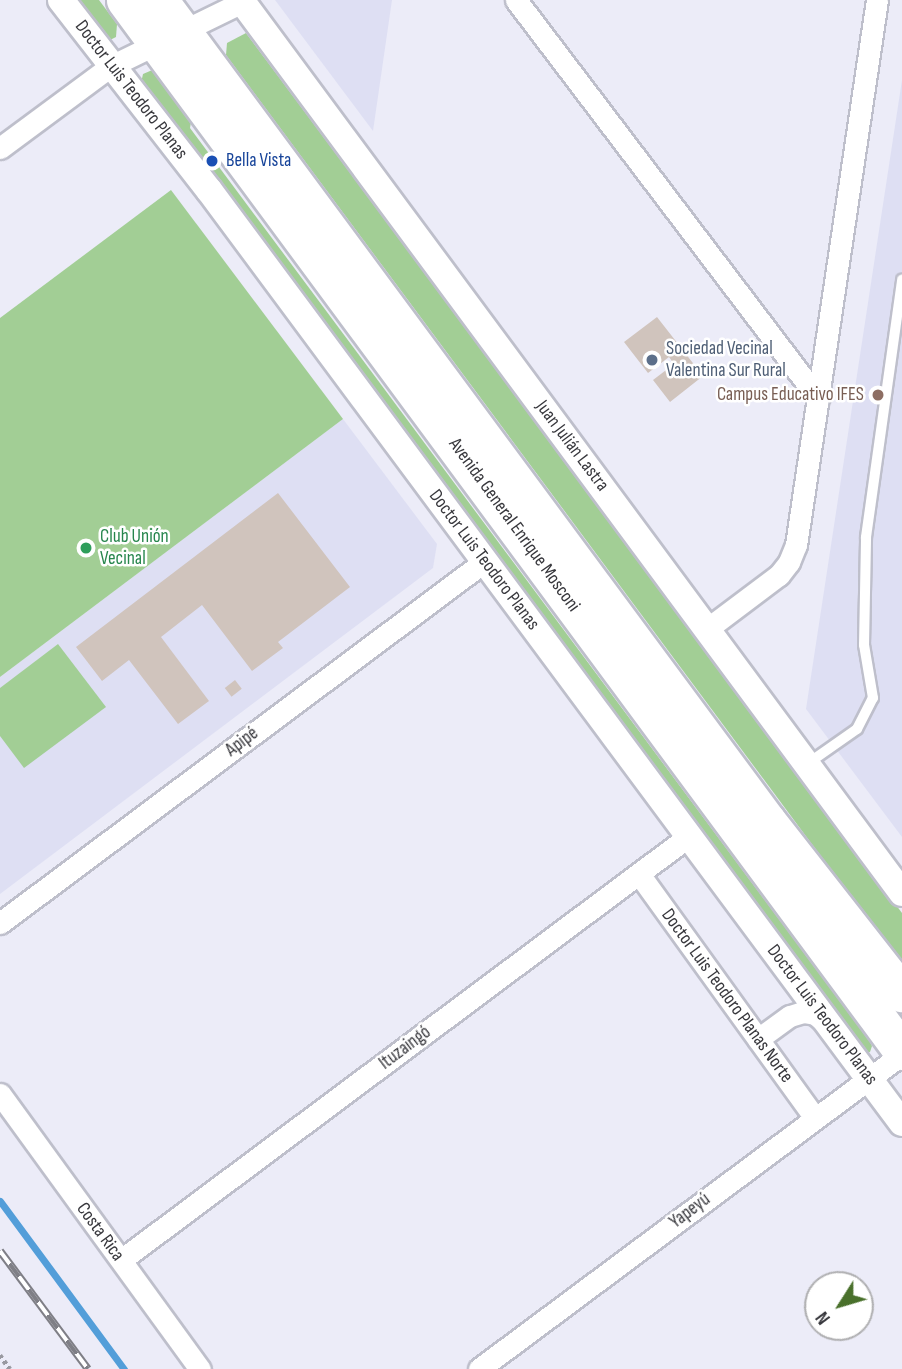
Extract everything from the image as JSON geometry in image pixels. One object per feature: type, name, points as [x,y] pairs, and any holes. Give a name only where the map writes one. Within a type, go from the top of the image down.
[{"type":"highway","name":"Avenida General Enrique Mosconi","points":[[125,0],[170,38],[759,810],[902,993]]},
{"type":"highway","name":"Avenida General Enrique Mosconi","points":[[159,0],[170,38],[902,1052]]},
{"type":"street","name":"Doctor Luis Teodoro Planas","points":[[61,0],[209,190],[902,1123]]},
{"type":"street","points":[[516,0],[818,398]]},
{"type":"street","points":[[707,629],[774,579],[789,562],[797,537],[877,0]]},
{"type":"street","points":[[0,148],[111,66],[243,1]]},
{"type":"street","name":"Juan Julián Lastra","points":[[243,1],[902,892]]},
{"type":"street","name":"Apipé","points":[[0,923],[485,561]]},
{"type":"street","name":"Ituzaingó","points":[[121,1261],[689,836]]},
{"type":"street","name":"Doctor Luis Teodoro Planas Norte","points":[[639,874],[816,1118]]},
{"type":"street","points":[[758,1039],[790,1016],[803,1012],[815,1014],[831,1027]]},
{"type":"street","name":"Yapeyú","points":[[479,1369],[902,1052]]},
{"type":"street","name":"Costa Rica","points":[[0,1094],[200,1369]]},
{"type":"lane","points":[[807,764],[857,729],[873,698],[864,645],[866,537],[902,280]]},
{"type":"path","points":[[0,1355],[10,1369]]},
{"type":"shaded area","points":[[275,0],[392,0],[373,131]]},
{"type":"shaded area","name":"Campus Educativo IFES","points":[[902,80],[902,837],[806,709]]},
{"type":"shaded area","points":[[343,419],[437,544],[433,568],[0,894],[0,677]]},
{"type":"green space","points":[[73,0],[99,0],[117,24],[116,37],[108,41]]},
{"type":"green space","points":[[246,33],[902,913],[902,960],[851,897],[226,55],[227,43]]},
{"type":"green space","points":[[157,68],[193,111],[190,128],[869,1040],[872,1046],[870,1052],[864,1054],[141,83],[143,74]]},
{"type":"green space","name":"Club Unión Vecinal","points":[[171,190],[343,419],[0,677],[0,318]]},
{"type":"green space","points":[[58,644],[106,707],[24,768],[0,736],[0,688]]},
{"type":"building","name":"Sociedad Vecinal Valentina Sur Rural","points":[[657,317],[703,376],[670,402],[653,380],[674,364],[669,357],[648,373],[624,342]]},
{"type":"building","points":[[278,493],[350,587],[278,642],[283,648],[252,671],[202,605],[161,637],[209,701],[178,724],[129,660],[102,681],[76,647]]},
{"type":"building","points":[[235,680],[242,689],[232,697],[225,688]]},
{"type":"waterway","points":[[0,1201],[124,1369]]},
{"type":"railway","points":[[0,1251],[88,1369]]},
{"type":"place","name":"Bella Vista","points":[[212,161]]},
{"type":"place","name":"Sociedad Vecinal Valentina Sur Rural","points":[[652,360]]},
{"type":"place","name":"Campus Educativo IFES","points":[[878,395]]},
{"type":"place","name":"Club Unión Vecinal","points":[[86,548]]}]
